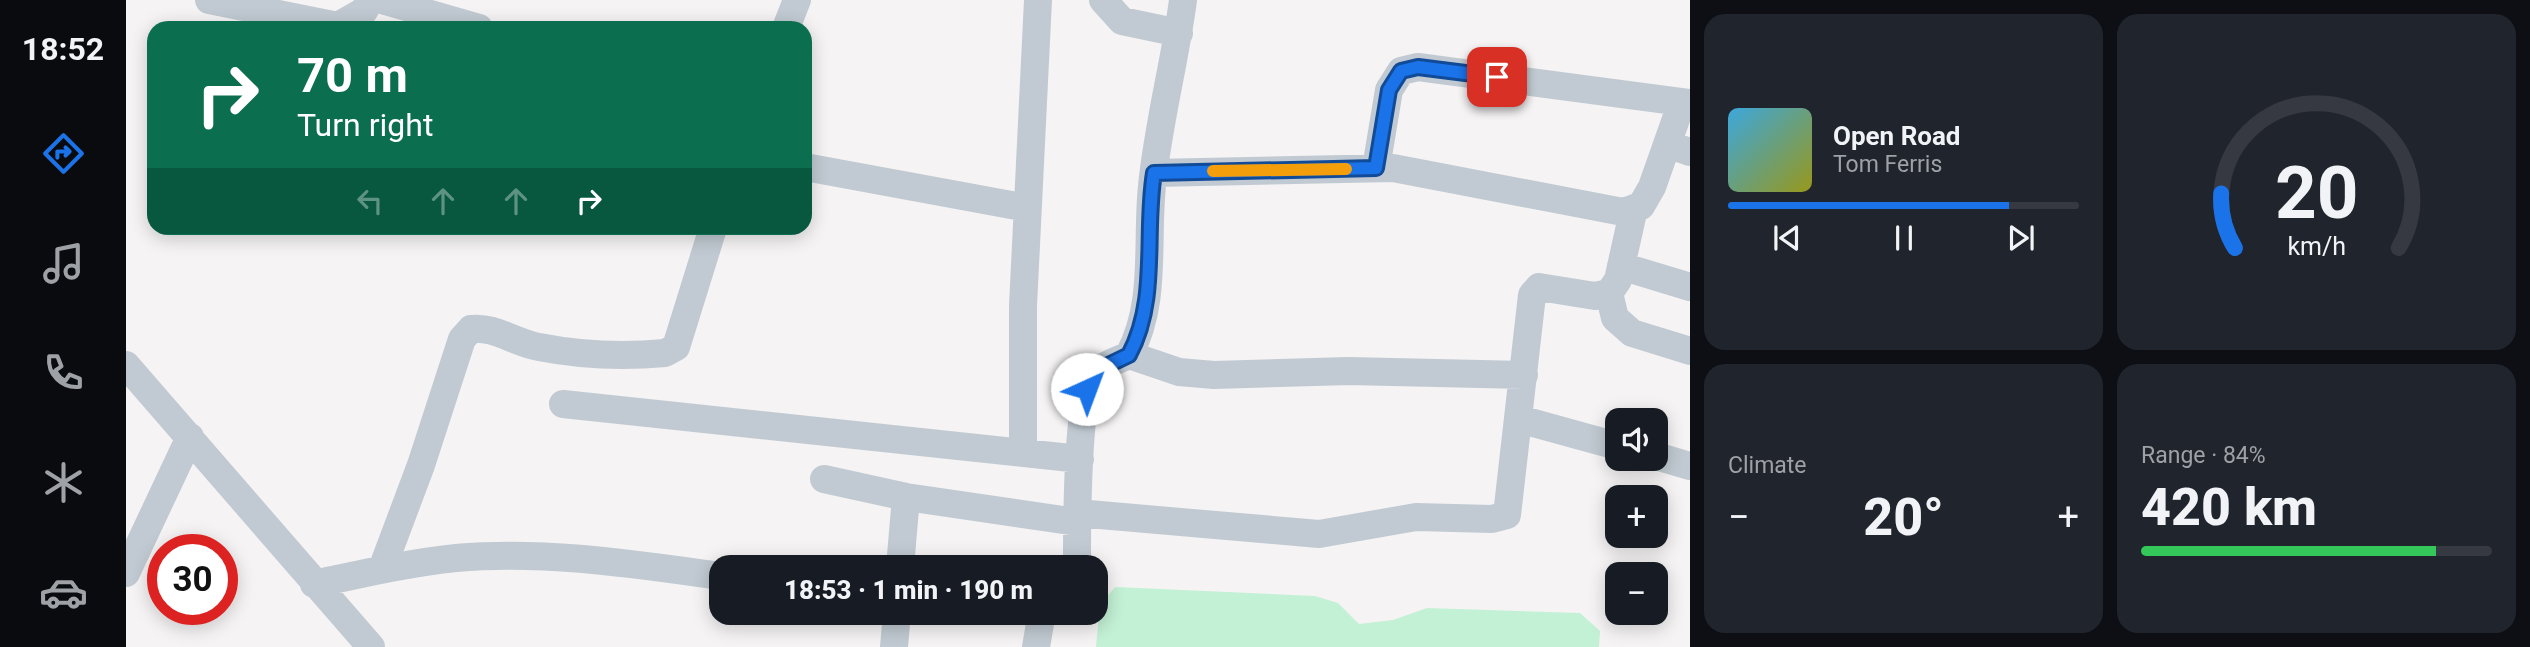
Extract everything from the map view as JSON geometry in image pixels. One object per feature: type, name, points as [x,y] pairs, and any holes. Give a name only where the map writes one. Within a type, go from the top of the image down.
[{"type":"street","points":[[209,0],[313,21]]},
{"type":"street","points":[[347,21],[364,11],[370,0]]},
{"type":"street","points":[[382,0],[455,21]]},
{"type":"street","points":[[789,21],[797,0]]},
{"type":"street","points":[[1023,453],[1023,306],[1038,0]]},
{"type":"street","points":[[1103,0],[1122,21],[1179,33]]},
{"type":"street","points":[[1077,555],[1080,459],[1087,389],[1092,377],[1100,369],[1129,355],[1143,321],[1150,256],[1154,173],[1183,0]]},
{"type":"street","points":[[1154,173],[1376,168],[1440,174],[1623,212],[1641,206],[1678,148],[1686,102],[1418,67],[1401,71],[1389,90],[1376,168]]},
{"type":"street","points":[[812,168],[1027,208]]},
{"type":"street","points":[[824,479],[906,496],[1077,518],[1320,534],[1416,517],[1492,519],[1507,515],[1532,295],[1539,287],[1595,296],[1609,293],[1618,280],[1634,208]]},
{"type":"street","points":[[382,569],[421,465],[462,339],[471,329],[485,328],[535,347],[573,353],[665,354],[676,346],[711,235]]},
{"type":"street","points":[[1621,265],[1690,287]]},
{"type":"street","points":[[1609,293],[1615,317],[1632,333],[1690,351]]},
{"type":"street","points":[[1129,355],[1179,372],[1214,374],[1349,372],[1524,375]]},
{"type":"street","points":[[126,367],[190,437],[370,647]]},
{"type":"street","points":[[563,404],[1080,459]]},
{"type":"street","points":[[1519,419],[1605,443]]},
{"type":"street","points":[[126,573],[190,437]]},
{"type":"street","points":[[1668,460],[1690,466]]},
{"type":"street","points":[[901,555],[906,496]]},
{"type":"street","points":[[314,584],[382,569],[457,558],[604,560],[709,574]]},
{"type":"street","points":[[894,647],[896,625]]},
{"type":"street","points":[[1036,647],[1040,625]]},
{"type":"green space","points":[[1115,587],[1315,596],[1338,603],[1359,624],[1393,620],[1427,608],[1580,613],[1600,631],[1599,647],[1096,647],[1098,625],[1108,625],[1108,595]]},
{"type":"slow traffic","points":[[1213,171],[1346,169]]},
{"type":"route","points":[[1087,389],[1092,377],[1100,369],[1129,355],[1143,321],[1150,256],[1151,187],[1154,173],[1376,168],[1389,90],[1401,71],[1418,67],[1497,77]]}]
